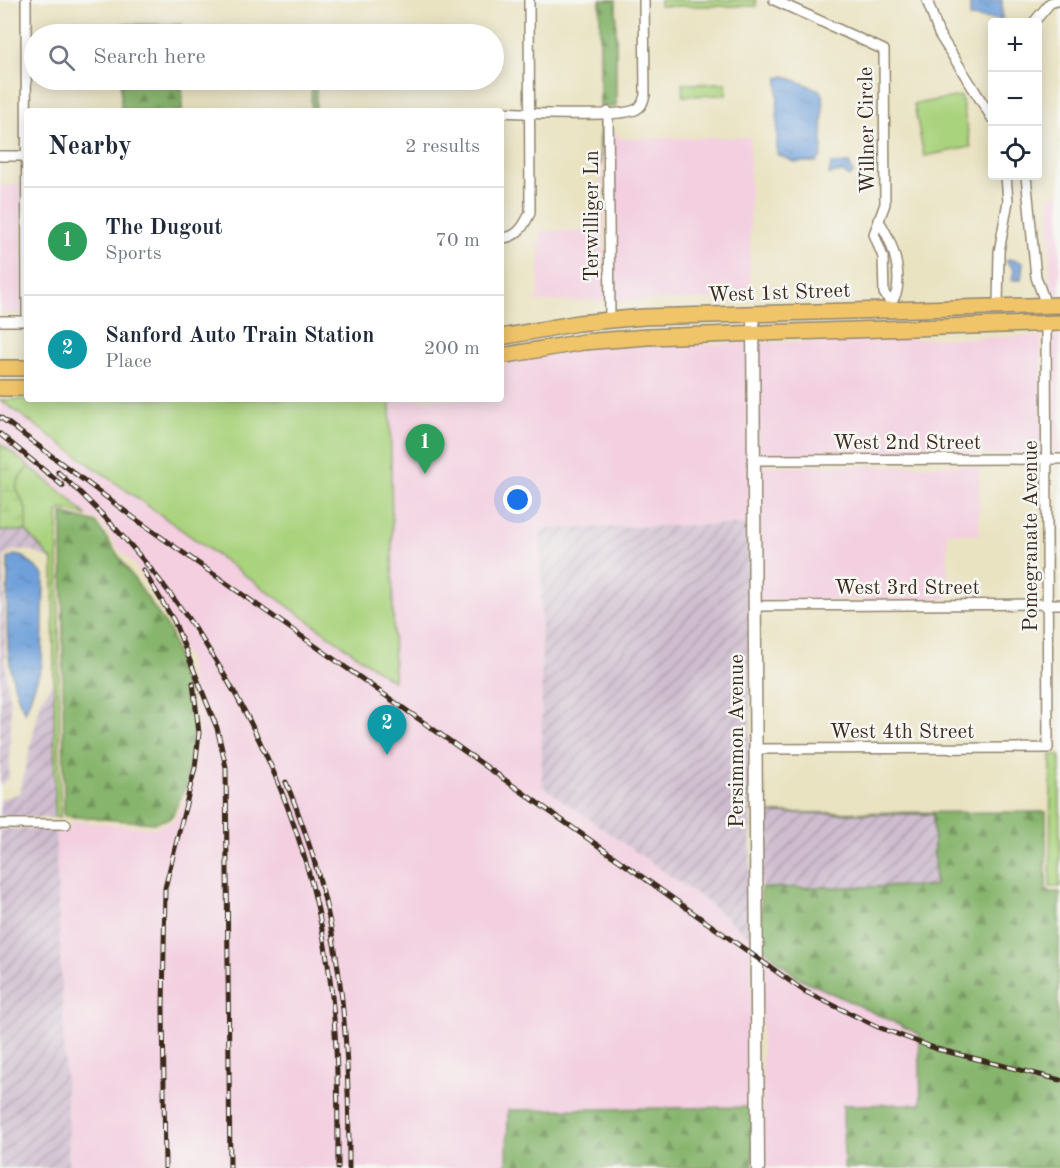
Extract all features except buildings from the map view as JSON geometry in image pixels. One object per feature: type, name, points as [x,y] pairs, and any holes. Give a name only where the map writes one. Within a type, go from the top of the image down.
[{"type":"main road","name":"West 1st Street","points":[[504,337],[610,320],[891,306],[1053,305]]},
{"type":"main road","points":[[1053,324],[1052,316],[1060,313]]},
{"type":"main road","name":"West 1st Street","points":[[504,356],[603,340],[1053,324]]},
{"type":"main road","points":[[0,368],[24,368]]},
{"type":"main road","points":[[2,388],[24,388]]},
{"type":"street","points":[[26,0],[26,24]]},
{"type":"street","points":[[504,238],[522,230],[530,213],[529,0]]},
{"type":"street","points":[[504,112],[632,111],[643,104],[644,0]]},
{"type":"street","name":"Willner Circle","points":[[774,0],[884,50],[885,204],[874,234],[883,257],[884,293],[891,306]]},
{"type":"street","points":[[927,0],[939,34],[988,110]]},
{"type":"street","points":[[1037,18],[1050,3],[1060,0]]},
{"type":"street","points":[[27,90],[27,108]]},
{"type":"street","name":"Terwilliger Ln","points":[[608,112],[610,320]]},
{"type":"street","points":[[0,156],[24,156]]},
{"type":"street","points":[[998,307],[999,252],[1008,201],[1006,180]]},
{"type":"street","points":[[1026,180],[1036,277],[1053,305]]},
{"type":"street","name":"Willner Circle","points":[[878,220],[889,236],[895,262],[897,290],[891,306]]},
{"type":"street","name":"Persimmon Avenue","points":[[753,314],[758,1168]]},
{"type":"street","points":[[0,321],[24,321]]},
{"type":"street","name":"Pomegranate Avenue","points":[[1048,748],[1047,459],[1053,324]]},
{"type":"street","name":"West 2nd Street","points":[[754,460],[1060,459]]},
{"type":"street","name":"West 3rd Street","points":[[754,606],[1060,604]]},
{"type":"street","name":"West 4th Street","points":[[755,749],[1048,748]]},
{"type":"street","points":[[0,824],[66,824]]},
{"type":"shaded area","points":[[601,133],[603,133],[605,301],[535,302],[539,294],[540,231],[600,231]]},
{"type":"shaded area","points":[[613,133],[621,139],[750,137],[750,299],[614,301]]},
{"type":"shaded area","points":[[22,184],[22,313],[0,313],[0,186]]},
{"type":"shaded area","points":[[1060,194],[1060,294],[1050,294],[1050,195]]},
{"type":"shaded area","points":[[1041,336],[1043,454],[758,455],[758,343]]},
{"type":"shaded area","points":[[1051,336],[1060,336],[1060,453],[1052,454]]},
{"type":"shaded area","points":[[748,343],[749,524],[541,529],[542,786],[706,901],[751,938],[753,1107],[508,1110],[507,1168],[68,1168],[69,1120],[67,1119],[55,829],[71,829],[71,821],[154,828],[174,821],[189,791],[199,722],[192,697],[188,661],[173,628],[134,564],[117,547],[98,520],[87,516],[69,498],[0,443],[0,400],[394,681],[390,402],[504,402],[504,363],[592,347]]},
{"type":"shaded area","points":[[979,465],[979,535],[947,532],[948,599],[759,600],[758,466]]},
{"type":"shaded area","points":[[749,524],[751,938],[706,901],[542,786],[541,529]]},
{"type":"shaded area","points":[[0,531],[26,531],[53,561],[33,551],[13,550],[4,557],[5,663],[11,715],[9,778],[0,785]]},
{"type":"shaded area","points":[[54,680],[55,818],[0,818],[0,800],[20,793],[41,701]]},
{"type":"shaded area","points":[[760,813],[933,814],[936,886],[761,888]]},
{"type":"shaded area","points":[[0,829],[55,829],[67,1119],[69,1119],[68,1168],[0,1168]]},
{"type":"shaded area","points":[[761,946],[797,977],[919,1034],[921,1104],[843,1105],[844,1168],[763,1168]]},
{"type":"green space","points":[[600,0],[616,0],[616,107],[603,107],[600,167]]},
{"type":"green space","points":[[660,0],[756,0],[756,6],[660,6]]},
{"type":"green space","points":[[726,83],[726,95],[683,96],[682,84]]},
{"type":"green space","points":[[121,90],[182,90],[182,108],[121,108]]},
{"type":"green space","points":[[312,90],[316,90],[316,108],[311,108]]},
{"type":"green space","points":[[961,96],[971,147],[924,156],[914,104]]},
{"type":"green space","points":[[24,399],[24,402],[390,402],[394,682],[0,400]]},
{"type":"green space","points":[[0,443],[29,466],[20,477],[16,488],[26,509],[26,531],[0,531]]},
{"type":"green space","points":[[29,466],[69,498],[87,516],[63,509],[58,512],[60,817],[55,817],[53,561],[26,531],[26,509],[16,488],[20,477]]},
{"type":"green space","points":[[62,513],[96,523],[170,631],[195,723],[186,786],[171,818],[153,823],[64,816]]},
{"type":"green space","points":[[1051,755],[1060,755],[1060,887],[1050,887]]},
{"type":"green space","points":[[1046,812],[1046,889],[1050,892],[1060,892],[1057,1073],[1060,1074],[1060,1168],[844,1168],[843,1105],[921,1104],[919,1034],[797,977],[761,946],[761,888],[935,886],[933,814],[760,813]]},
{"type":"green space","points":[[753,1107],[753,1168],[507,1168],[508,1110]]},
{"type":"water","points":[[970,0],[1002,0],[1002,18],[970,17]]},
{"type":"water","points":[[784,76],[820,90],[823,95],[822,149],[821,157],[816,162],[794,162],[777,154],[778,78]]},
{"type":"water","points":[[849,163],[853,173],[849,177],[843,172],[829,174],[831,164]]},
{"type":"water","points":[[1009,259],[1023,262],[1021,280],[1012,280],[1014,270],[1006,261]]},
{"type":"water","points":[[14,555],[24,557],[44,575],[42,665],[25,713],[17,695],[9,658],[8,559]]},
{"type":"railway","points":[[0,417],[134,518],[804,991],[878,1027],[937,1049],[1060,1080]]},
{"type":"railway","points":[[0,434],[63,486]]},
{"type":"railway","points":[[58,472],[109,522],[156,576],[198,634],[236,695],[268,759],[294,825],[314,894],[328,964],[336,1040],[338,1168]]},
{"type":"railway","points":[[143,570],[174,621],[217,728],[226,767],[230,1168]]},
{"type":"railway","points":[[165,1168],[163,1007],[165,888],[195,768],[199,733],[193,683]]},
{"type":"railway","points":[[286,782],[305,831],[331,925],[344,1018],[349,1168]]},
{"type":"place","name":"The Dugout","points":[[425,474]]},
{"type":"place","name":"Sanford Auto Train Station","points":[[387,755]]}]
